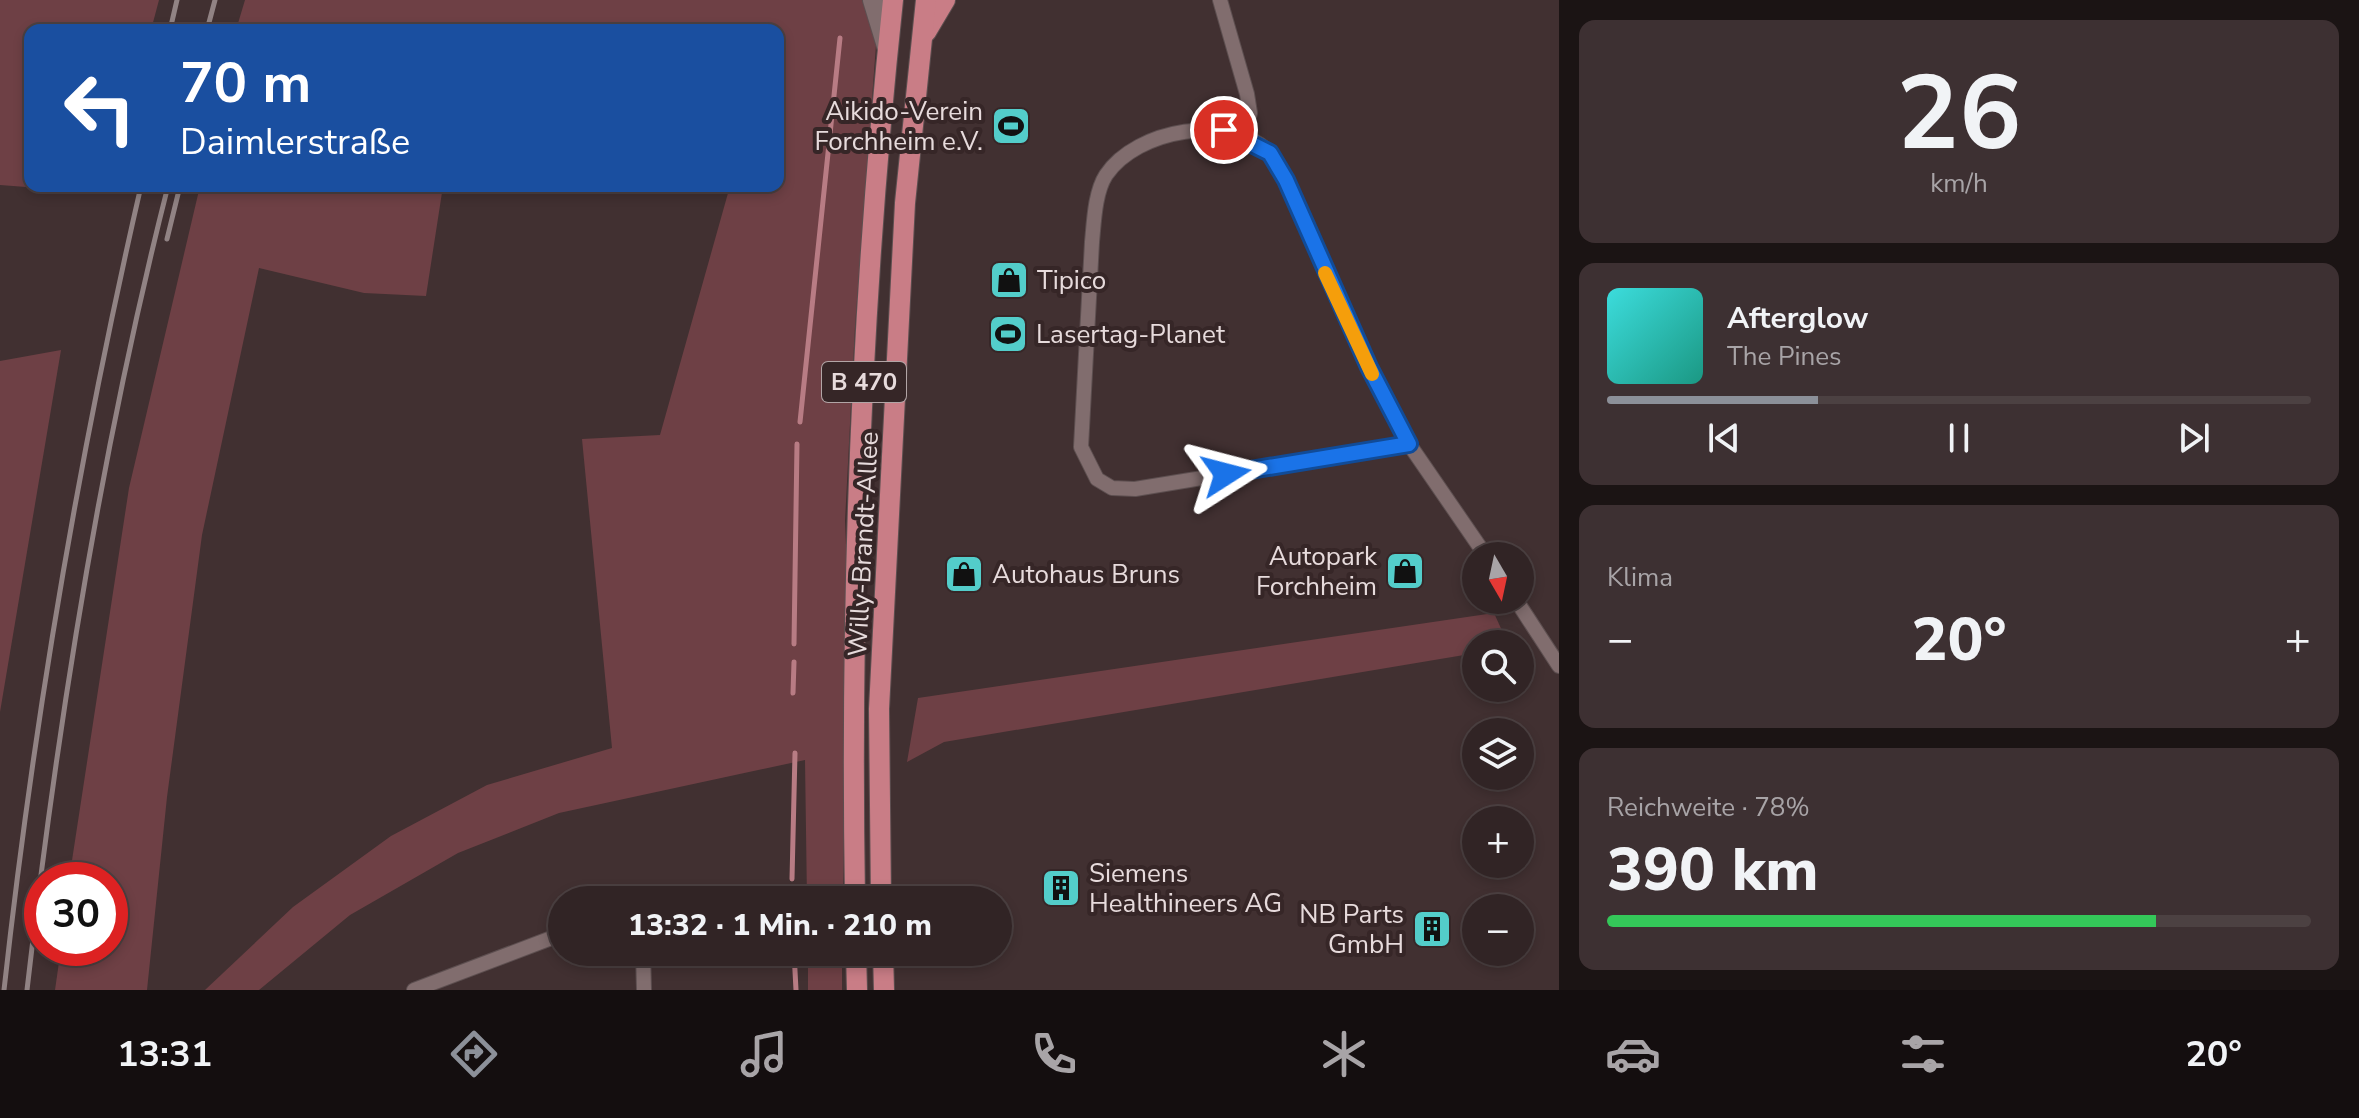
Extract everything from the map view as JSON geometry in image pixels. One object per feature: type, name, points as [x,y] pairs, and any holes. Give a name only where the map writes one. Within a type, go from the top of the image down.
[{"type":"main road","points":[[873,0],[888,51]]},
{"type":"main road","name":"Willy-Brandt-Allee","points":[[855,886],[854,674],[862,414],[893,0]]},
{"type":"main road","name":"Willy-Brandt-Allee","points":[[881,886],[879,709],[905,203],[926,0]]},
{"type":"main road","points":[[921,43],[945,0]]},
{"type":"main road","points":[[856,966],[857,990]]},
{"type":"main road","points":[[883,966],[884,990]]},
{"type":"street","points":[[1220,0],[1247,94],[1250,113],[1244,137]]},
{"type":"street","points":[[1409,444],[1135,489],[1112,488],[1097,479],[1087,466],[1081,447],[1087,301],[1095,211],[1105,176],[1126,156],[1174,135],[1224,130],[1244,137],[1270,153],[1286,180],[1362,354],[1409,444],[1476,542]]},
{"type":"street","points":[[1525,614],[1559,666]]},
{"type":"street","points":[[414,990],[548,937]]},
{"type":"street","points":[[643,966],[644,990]]},
{"type":"shaded area","points":[[0,0],[159,0],[153,24],[24,24],[24,187],[0,185]]},
{"type":"shaded area","points":[[245,0],[862,0],[868,8],[876,45],[855,327],[845,521],[848,592],[843,886],[807,886],[805,760],[559,813],[458,853],[350,915],[259,990],[205,990],[293,907],[391,836],[487,785],[612,748],[582,439],[660,435],[728,192],[784,192],[784,24],[238,24]]},
{"type":"shaded area","points":[[199,192],[442,192],[426,296],[364,293],[259,268],[202,535],[167,797],[147,990],[55,990],[58,966],[128,966],[128,862],[72,862],[129,488]]},
{"type":"shaded area","points":[[61,350],[0,712],[0,361]]},
{"type":"shaded area","points":[[1487,614],[1494,614],[1502,630],[1462,630],[1462,655],[944,742],[907,762],[918,698]]},
{"type":"shaded area","points":[[808,966],[842,966],[842,990],[808,990]]},
{"type":"waterway","points":[[800,422],[840,38]]},
{"type":"waterway","points":[[794,644],[797,444]]},
{"type":"waterway","points":[[793,693],[794,662]]},
{"type":"waterway","points":[[792,879],[795,753]]},
{"type":"waterway","points":[[795,966],[796,990]]},
{"type":"railway","points":[[171,24],[177,0]]},
{"type":"railway","points":[[209,24],[215,0]]},
{"type":"railway","points":[[4,990],[29,787],[61,586],[98,385],[140,192]]},
{"type":"railway","points":[[27,990],[53,787],[84,585],[122,385],[167,192]]},
{"type":"railway","points":[[167,239],[179,192]]},
{"type":"slow traffic","points":[[1325,273],[1372,374]]},
{"type":"place","name":"Aikido-Verein Forchheim e.V.","points":[[1011,126]]},
{"type":"place","name":"Tipico","points":[[1009,280]]},
{"type":"place","name":"Lasertag-Planet","points":[[1008,334]]},
{"type":"place","name":"Autopark Forchheim","points":[[1405,571]]},
{"type":"place","name":"Autohaus Bruns","points":[[964,574]]},
{"type":"place","name":"Siemens Healthineers AG","points":[[1061,888]]},
{"type":"place","name":"NB Parts GmbH","points":[[1432,929]]},
{"type":"route","points":[[1224,130],[1244,137],[1270,153],[1286,180],[1314,249],[1409,444],[1226,474]]}]
